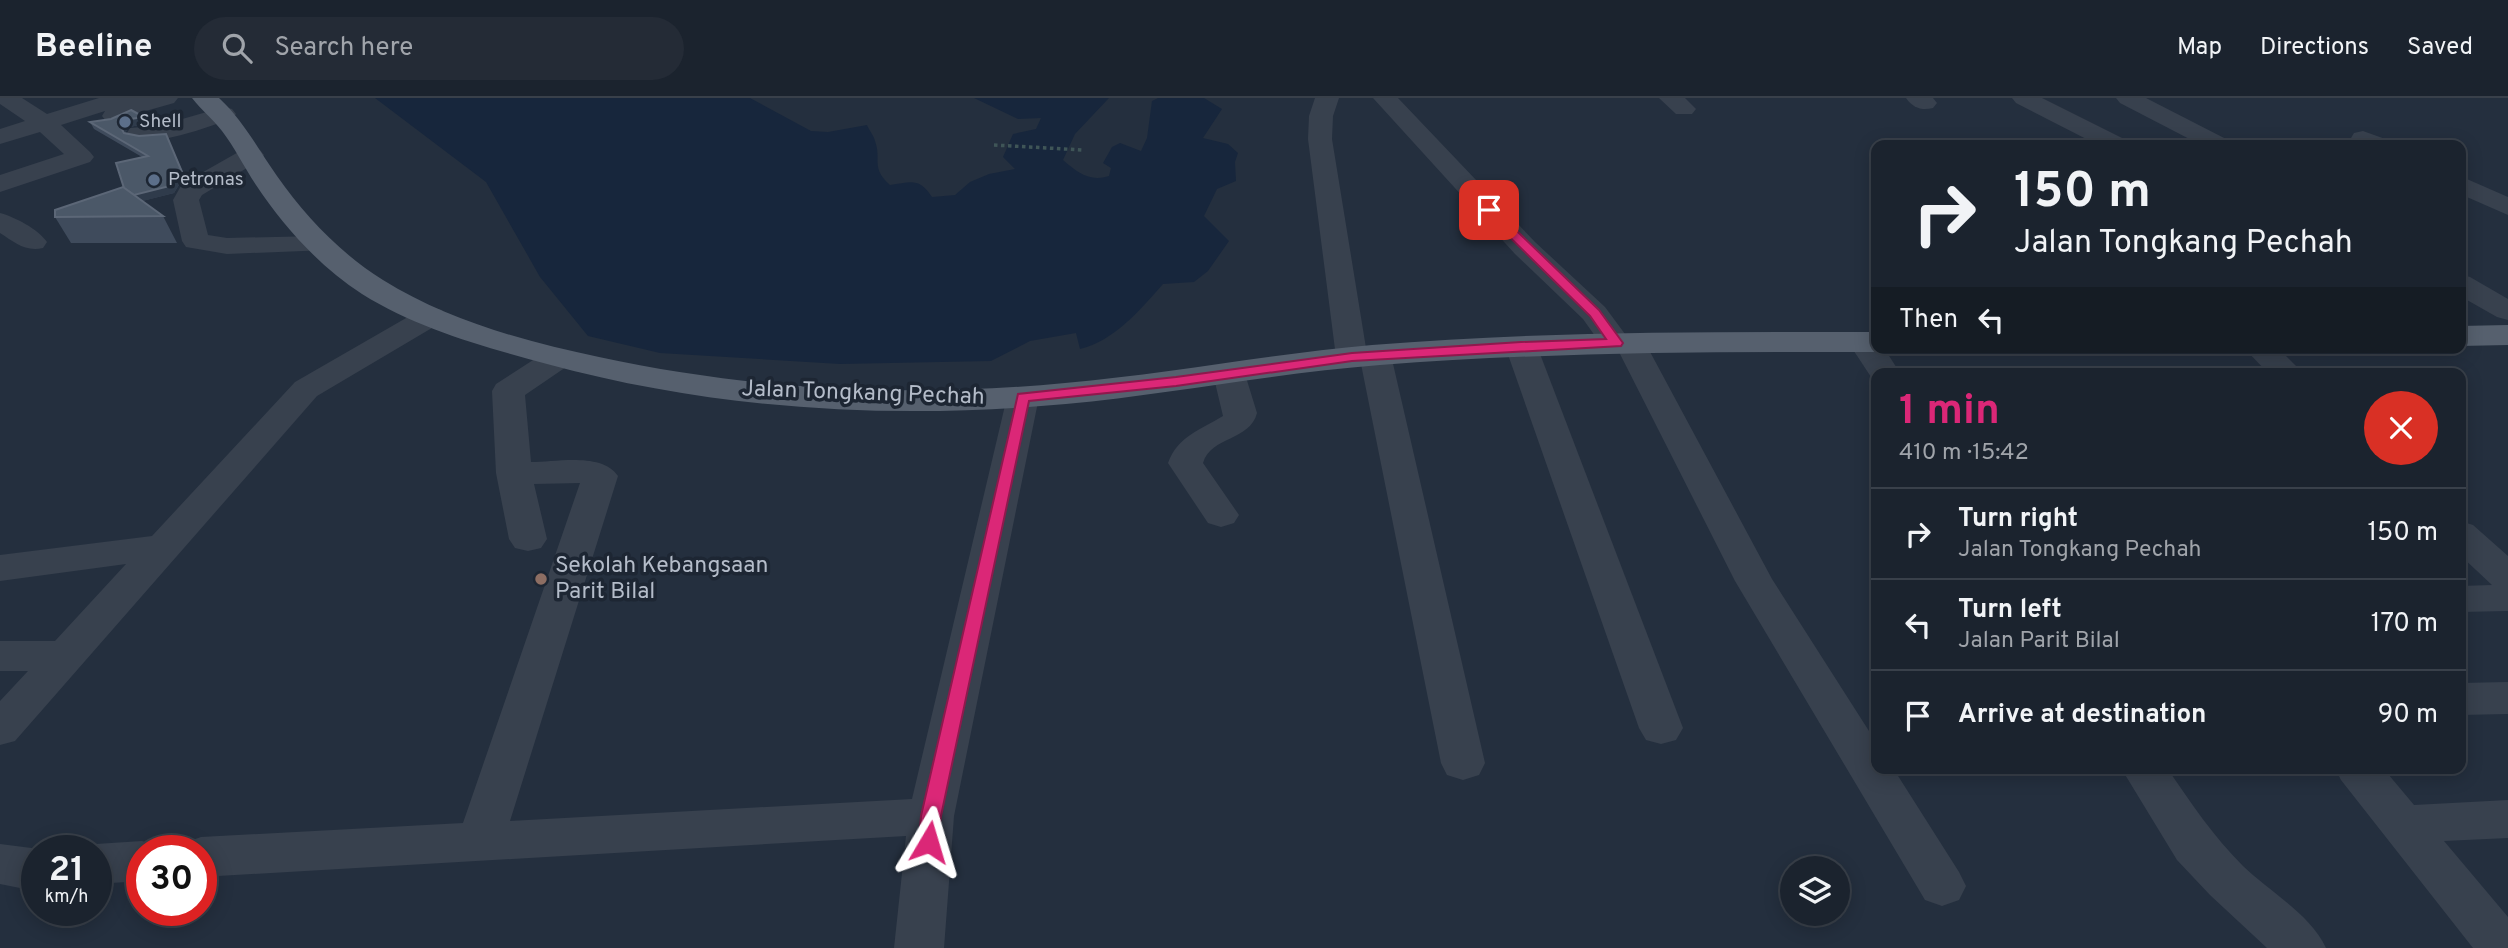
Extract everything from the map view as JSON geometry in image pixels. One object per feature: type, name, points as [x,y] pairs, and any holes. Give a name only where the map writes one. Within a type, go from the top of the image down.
[{"type":"main road","name":"Jalan Tongkang Pechah","points":[[214,106],[251,155],[266,180],[318,244],[374,288],[460,329],[558,358],[645,378],[807,396],[900,399],[1023,397],[1364,356],[1521,346],[1623,343],[1870,342]]},
{"type":"main road","points":[[2466,336],[2508,335]]},
{"type":"street","points":[[0,184],[81,156],[44,123],[6,98]]},
{"type":"street","points":[[0,137],[44,123],[118,107],[120,111],[166,98]]},
{"type":"street","points":[[1327,98],[1321,116],[1320,139],[1364,356],[1463,763]]},
{"type":"street","points":[[1385,98],[1525,248],[1623,343],[1754,581],[1871,771]]},
{"type":"street","points":[[2024,98],[2107,140]]},
{"type":"street","points":[[2128,98],[2209,140]]},
{"type":"street","points":[[139,133],[159,132],[214,106]]},
{"type":"street","points":[[251,155],[191,190],[186,200],[196,242],[227,246],[318,244]]},
{"type":"street","points":[[2466,187],[2508,207]]},
{"type":"street","points":[[0,221],[33,242]]},
{"type":"street","points":[[2466,286],[2508,311]]},
{"type":"street","points":[[0,729],[306,389],[431,316]]},
{"type":"street","points":[[1521,346],[1661,728]]},
{"type":"street","points":[[528,539],[514,473],[508,391],[558,358]]},
{"type":"street","points":[[1221,515],[1185,463],[1186,456],[1202,439],[1238,421],[1240,413],[1229,374]]},
{"type":"street","points":[[919,948],[931,816],[1023,397]]},
{"type":"street","points":[[481,840],[600,476],[590,472],[514,473]]},
{"type":"street","points":[[2466,539],[2508,578]]},
{"type":"street","points":[[0,568],[163,547]]},
{"type":"street","points":[[2466,599],[2508,598]]},
{"type":"street","points":[[0,656],[66,656]]},
{"type":"street","points":[[2466,699],[2508,698]]},
{"type":"street","points":[[1873,774],[1942,886]]},
{"type":"street","points":[[2147,774],[2194,846],[2227,881],[2301,948]]},
{"type":"street","points":[[2362,774],[2503,948]]},
{"type":"street","points":[[217,856],[931,816]]},
{"type":"street","points":[[2402,824],[2508,819]]},
{"type":"street","points":[[0,864],[21,868]]},
{"type":"path","points":[[994,145],[1083,150]]},
{"type":"water","points":[[375,98],[750,98],[811,131],[828,132],[867,125],[877,148],[878,168],[884,179],[890,185],[914,182],[923,186],[932,197],[955,195],[970,182],[989,174],[1015,169],[1003,157],[1013,134],[1036,129],[1041,118],[1018,119],[974,98],[1109,98],[1075,134],[1063,160],[1079,172],[1102,178],[1109,176],[1111,168],[1103,163],[1112,147],[1120,143],[1141,151],[1147,138],[1152,101],[1158,98],[1204,98],[1222,109],[1203,138],[1228,144],[1238,153],[1235,162],[1236,181],[1217,189],[1204,216],[1229,241],[1208,271],[1194,282],[1163,284],[1136,314],[1115,332],[1080,349],[1076,333],[1030,341],[991,361],[840,364],[660,353],[588,336],[540,277],[486,182]]},
{"type":"building","points":[[131,110],[144,117],[124,120],[121,128],[124,133],[139,136],[166,134],[182,172],[170,186],[134,195],[124,188],[116,163],[148,156],[90,122],[111,119]]},
{"type":"building","points":[[123,187],[163,216],[55,217],[55,210]]},
{"type":"place","name":"Shell","points":[[125,122]]},
{"type":"place","name":"Petronas","points":[[154,180]]},
{"type":"place","name":"Sekolah Kebangsaan Parit Bilal","points":[[541,579]]},
{"type":"route","points":[[929,842],[931,816],[1023,397],[1176,381],[1352,357],[1616,343],[1594,313],[1489,210]]}]
